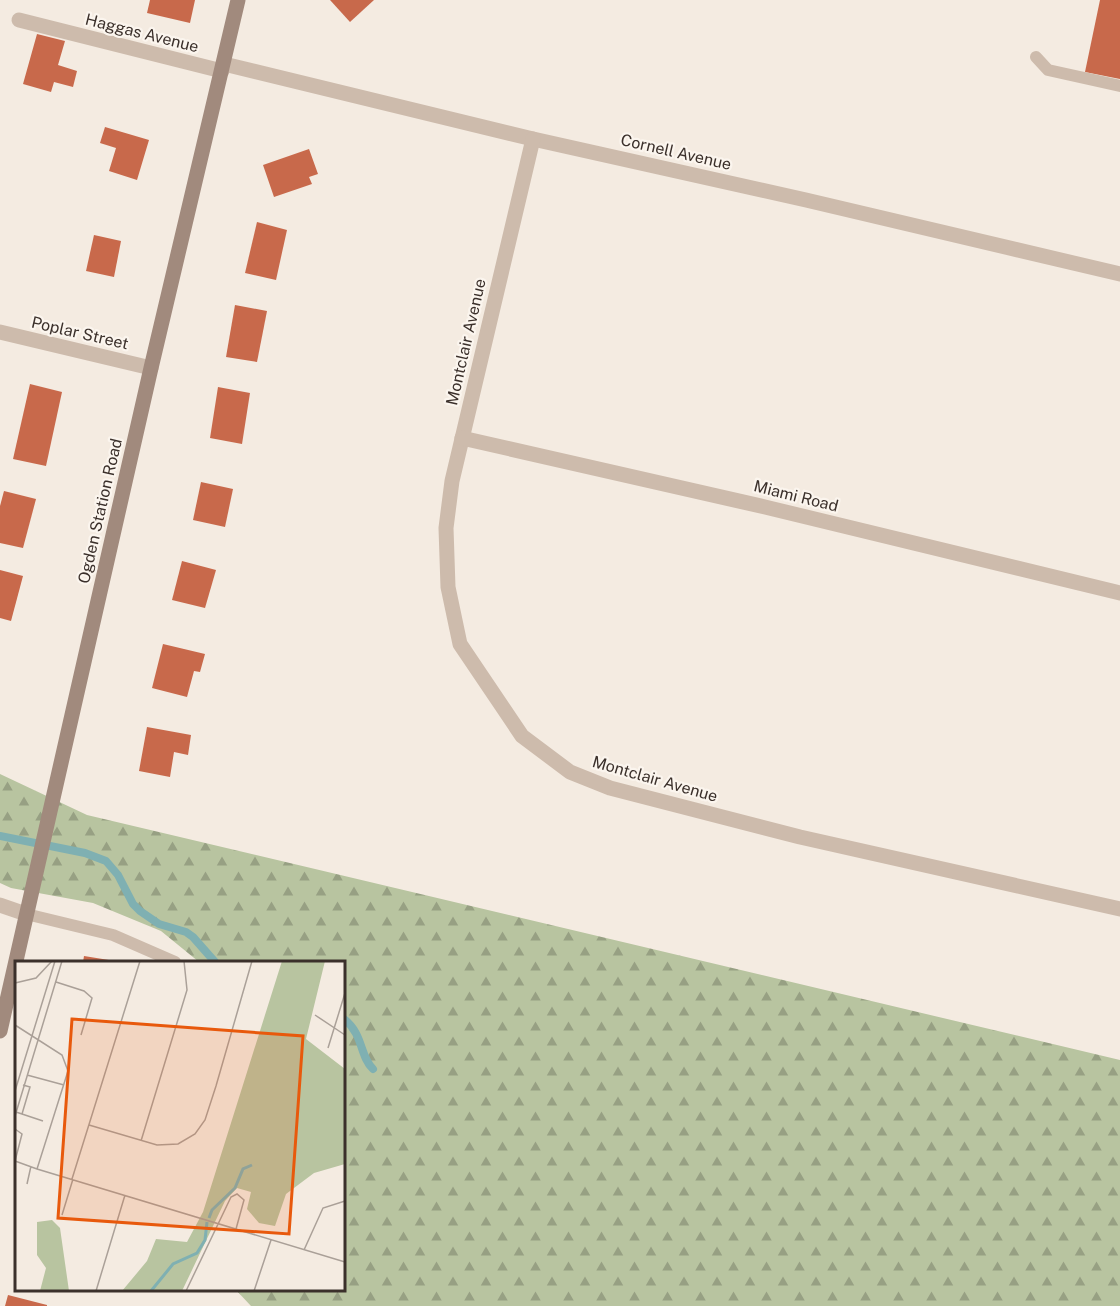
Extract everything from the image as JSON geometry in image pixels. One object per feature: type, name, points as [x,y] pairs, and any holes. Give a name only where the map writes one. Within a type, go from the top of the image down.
[{"type":"street","name":"Ogden Station Road","points":[[18,961],[26,914],[238,0]]},
{"type":"street","name":"Haggas Avenue","points":[[19,20],[223,68]]},
{"type":"street","name":"Cornell Avenue","points":[[223,68],[806,200],[1120,274]]},
{"type":"street","name":"Montclair Avenue","points":[[533,139],[452,481],[446,528],[448,587],[460,644],[522,736],[570,772],[610,788],[800,837],[1120,909]]},
{"type":"street","name":"Poplar Street","points":[[0,332],[151,368]]},
{"type":"street","name":"Miami Road","points":[[462,438],[765,507],[1120,593]]},
{"type":"street","points":[[0,905],[26,914]]},
{"type":"street","name":"Ogden Station Road","points":[[0,1031],[11,1007],[15,982]]},
{"type":"lane","points":[[1036,57],[1048,70],[1120,86]]},
{"type":"lane","points":[[26,914],[113,935],[171,961]]},
{"type":"green space","points":[[0,774],[87,815],[1120,1060],[1120,1306],[251,1306],[237,1291],[345,1291],[345,961],[198,961],[161,931],[93,903],[11,888],[0,883]]},
{"type":"building","points":[[150,0],[195,0],[190,23],[147,13]]},
{"type":"building","points":[[330,0],[374,0],[350,22]]},
{"type":"building","points":[[1100,0],[1120,0],[1120,79],[1085,72]]},
{"type":"building","points":[[37,34],[65,41],[58,65],[77,71],[73,87],[54,82],[51,92],[23,84]]},
{"type":"building","points":[[105,127],[149,140],[137,180],[109,171],[116,148],[100,143]]},
{"type":"building","points":[[309,149],[318,174],[309,177],[312,184],[274,197],[263,165]]},
{"type":"building","points":[[257,222],[287,230],[276,280],[245,273]]},
{"type":"building","points":[[94,235],[121,241],[114,277],[86,271]]},
{"type":"building","points":[[235,305],[267,311],[257,362],[226,357]]},
{"type":"building","points":[[30,384],[62,392],[46,466],[13,459]]},
{"type":"building","points":[[218,387],[250,393],[242,444],[210,438]]},
{"type":"building","points":[[201,482],[233,489],[225,527],[193,520]]},
{"type":"building","points":[[4,491],[36,499],[23,548],[0,543],[0,506]]},
{"type":"building","points":[[182,561],[216,570],[205,608],[172,600]]},
{"type":"building","points":[[0,570],[23,576],[11,621],[0,618]]},
{"type":"building","points":[[163,644],[205,654],[200,672],[194,671],[187,697],[152,688]]},
{"type":"building","points":[[147,727],[191,735],[188,755],[174,752],[170,777],[139,771]]},
{"type":"building","points":[[84,956],[115,961],[83,961]]},
{"type":"building","points":[[8,1295],[47,1305],[47,1306],[5,1306]]},
{"type":"waterway","points":[[0,836],[85,853],[106,861],[118,875],[133,904],[140,911],[159,924],[186,932],[214,961]]},
{"type":"waterway","points":[[345,1020],[355,1032],[365,1058],[373,1069]]}]
